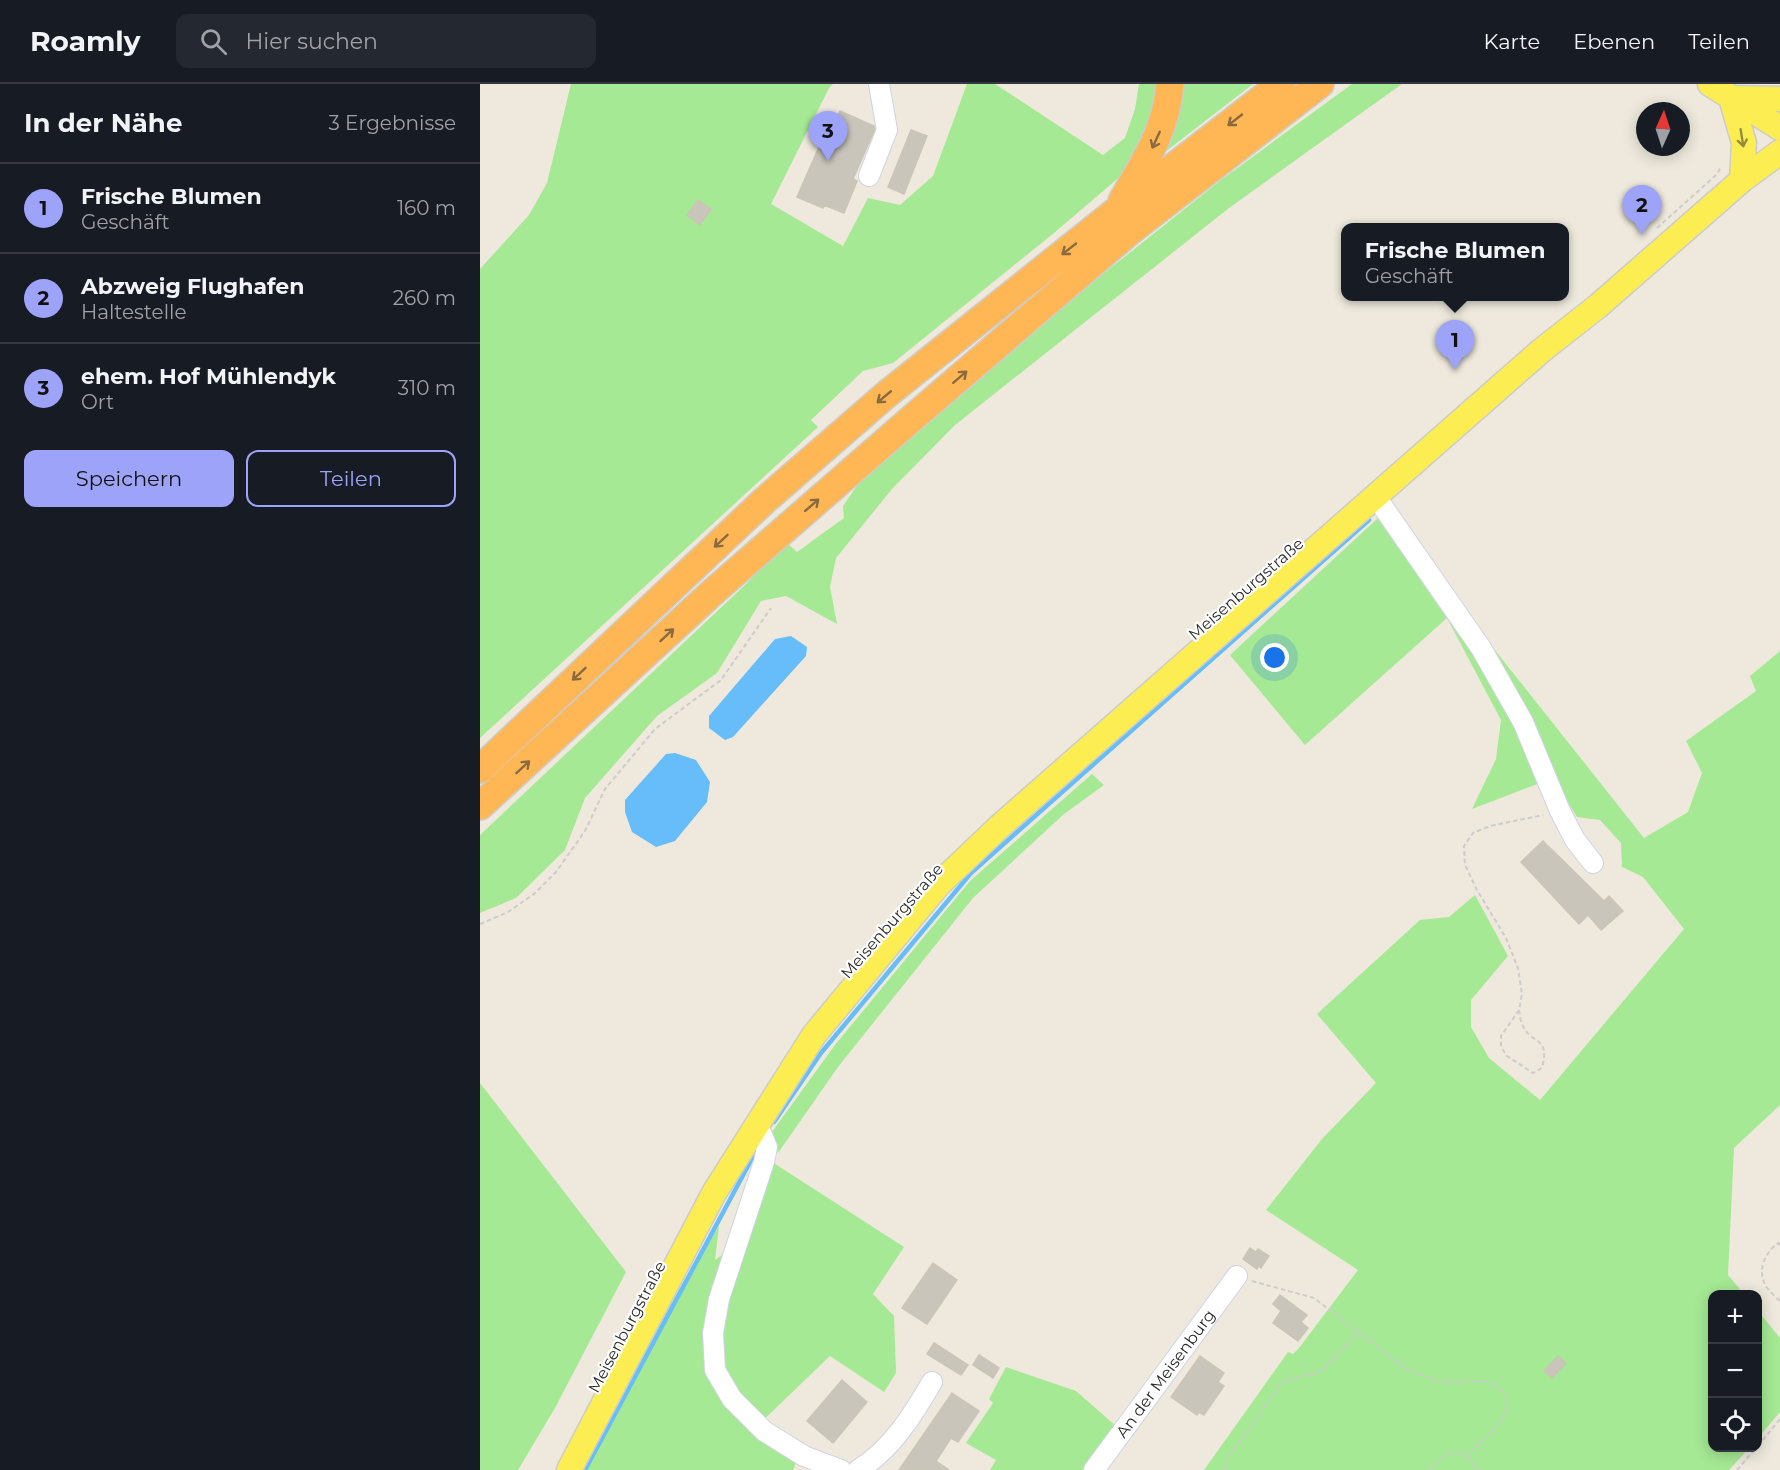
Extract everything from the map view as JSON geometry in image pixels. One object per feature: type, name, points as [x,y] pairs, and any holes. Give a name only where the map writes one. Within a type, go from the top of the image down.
[{"type":"highway","points":[[1115,212],[1155,144],[1164,123],[1170,84]]},
{"type":"highway","points":[[480,769],[764,501],[887,394],[1115,212],[1281,84]]},
{"type":"highway","points":[[480,806],[714,591],[927,405],[1129,232],[1320,84]]},
{"type":"main road","points":[[1710,84],[1780,128]]},
{"type":"main road","points":[[1731,98],[1780,99]]},
{"type":"main road","points":[[1731,98],[1744,143],[1742,180]]},
{"type":"main road","name":"Meisenburgstraße","points":[[569,1470],[714,1193],[757,1123],[814,1035],[939,884],[999,827],[1542,350],[1598,306],[1742,180],[1780,152]]},
{"type":"lane","points":[[869,176],[887,130],[879,84]]},
{"type":"lane","points":[[1376,497],[1481,648],[1523,722],[1560,811],[1575,840],[1593,863]]},
{"type":"lane","points":[[757,1123],[767,1147],[718,1299],[713,1333],[715,1370],[732,1399],[764,1431],[804,1456],[841,1470]]},
{"type":"lane","name":"An der Meisenburg","points":[[1097,1466],[1237,1276]]},
{"type":"lane","points":[[858,1470],[876,1459],[903,1428],[932,1382]]},
{"type":"path","points":[[480,924],[508,912],[534,894],[556,872],[585,831],[605,789],[655,729],[721,680],[771,608]]},
{"type":"path","points":[[1519,1010],[1501,1036],[1502,1047],[1507,1056],[1533,1073],[1542,1068],[1545,1056],[1542,1044],[1523,1028],[1519,1010],[1522,994],[1518,968],[1506,938],[1465,865],[1464,846],[1473,833],[1490,826],[1560,811]]},
{"type":"path","points":[[1780,1245],[1778,1243],[1769,1250],[1762,1267],[1764,1284],[1780,1301]]},
{"type":"path","points":[[1237,1276],[1314,1298],[1407,1369],[1441,1382],[1482,1381],[1498,1387],[1506,1401],[1507,1410],[1503,1418],[1466,1456]]},
{"type":"path","points":[[1224,1470],[1225,1463],[1282,1383],[1322,1371],[1358,1332]]},
{"type":"path","points":[[1762,1441],[1780,1419]]},
{"type":"path","points":[[1429,1470],[1446,1455],[1461,1452],[1479,1470]]},
{"type":"path","points":[[1737,1470],[1753,1452]]},
{"type":"green space","points":[[571,84],[833,84],[771,204],[843,246],[868,198],[900,205],[933,176],[967,84],[995,84],[1103,155],[1125,138],[1135,109],[1139,84],[1160,84],[1160,106],[1123,174],[893,363],[863,371],[811,420],[818,427],[480,738],[480,269],[529,215],[547,183]]},
{"type":"green space","points":[[1180,84],[1253,84],[1156,159]]},
{"type":"green space","points":[[1352,84],[1402,84],[1229,208],[955,425],[892,489],[836,558],[830,587],[837,624],[786,596],[761,601],[717,673],[657,716],[585,798],[565,850],[516,898],[480,913],[480,835],[746,584],[786,542],[797,552],[844,518],[843,506],[863,477],[995,360],[1221,180]]},
{"type":"green space","points":[[1378,518],[1446,617],[1460,606],[1644,838],[1688,812],[1702,773],[1686,741],[1756,691],[1750,676],[1780,651],[1780,1105],[1734,1148],[1728,1275],[1741,1290],[1708,1290],[1708,1452],[1745,1452],[1729,1470],[1204,1470],[1288,1352],[1293,1354],[1299,1348],[1358,1270],[1266,1210],[1322,1139],[1376,1083],[1317,1014],[1420,920],[1449,917],[1475,895],[1508,956],[1471,1000],[1471,1027],[1489,1058],[1540,1100],[1684,929],[1643,877],[1622,867],[1621,843],[1600,820],[1577,817],[1553,778],[1472,809],[1496,759],[1501,720],[1447,618],[1305,745],[1230,655]]},
{"type":"green space","points":[[1092,774],[1104,785],[1064,814],[973,898],[838,1067],[778,1153],[772,1132],[835,1045],[970,881]]},
{"type":"green space","points":[[480,1083],[626,1272],[555,1408],[518,1470],[480,1470]]},
{"type":"green space","points":[[772,1162],[904,1247],[873,1294],[894,1316],[896,1373],[884,1392],[830,1356],[755,1428],[798,1458],[793,1470],[578,1470],[647,1340],[719,1226],[715,1260],[742,1241]]},
{"type":"green space","points":[[1762,1316],[1780,1338],[1780,1412],[1762,1433]]},
{"type":"green space","points":[[1006,1367],[1076,1391],[1116,1426],[1086,1470],[990,1470],[996,1460],[966,1443],[993,1403],[989,1399]]},
{"type":"water","points":[[791,636],[807,647],[806,656],[733,737],[725,740],[709,728],[709,716],[775,639]]},
{"type":"water","points":[[675,753],[696,760],[710,782],[707,802],[675,841],[656,847],[632,832],[625,812],[625,800],[666,754]]},
{"type":"building","points":[[840,111],[874,126],[875,129],[853,179],[857,181],[844,213],[824,205],[823,208],[797,197],[819,147],[823,149]]},
{"type":"building","points":[[911,130],[927,136],[904,194],[888,187]]},
{"type":"building","points":[[698,200],[711,209],[700,225],[687,215]]},
{"type":"building","points":[[1543,841],[1604,901],[1609,896],[1623,911],[1601,930],[1588,915],[1579,924],[1521,862]]},
{"type":"building","points":[[1250,1248],[1256,1252],[1258,1249],[1269,1256],[1261,1268],[1258,1266],[1257,1269],[1243,1259]]},
{"type":"building","points":[[933,1263],[957,1280],[927,1324],[902,1308]]},
{"type":"building","points":[[1280,1295],[1307,1315],[1301,1322],[1308,1328],[1298,1341],[1273,1323],[1281,1311],[1273,1304]]},
{"type":"building","points":[[934,1343],[968,1365],[961,1375],[927,1354]]},
{"type":"building","points":[[979,1355],[999,1368],[993,1378],[973,1365]]},
{"type":"building","points":[[1200,1356],[1224,1373],[1218,1382],[1224,1386],[1204,1415],[1199,1412],[1197,1415],[1171,1397]]},
{"type":"building","points":[[1558,1356],[1566,1363],[1552,1378],[1544,1371]]},
{"type":"building","points":[[842,1380],[867,1402],[833,1443],[807,1421]]},
{"type":"building","points":[[952,1393],[979,1411],[958,1442],[951,1438],[936,1461],[949,1470],[899,1470]]},
{"type":"waterway","points":[[774,1122],[821,1053],[971,873],[1369,520]]},
{"type":"waterway","points":[[585,1470],[756,1151]]},
{"type":"place","name":"ehem. Hof Mühlendyk","points":[[828,161]]},
{"type":"place","name":"Abzweig Flughafen","points":[[1642,235]]},
{"type":"place","name":"Frische Blumen","points":[[1455,370]]}]
